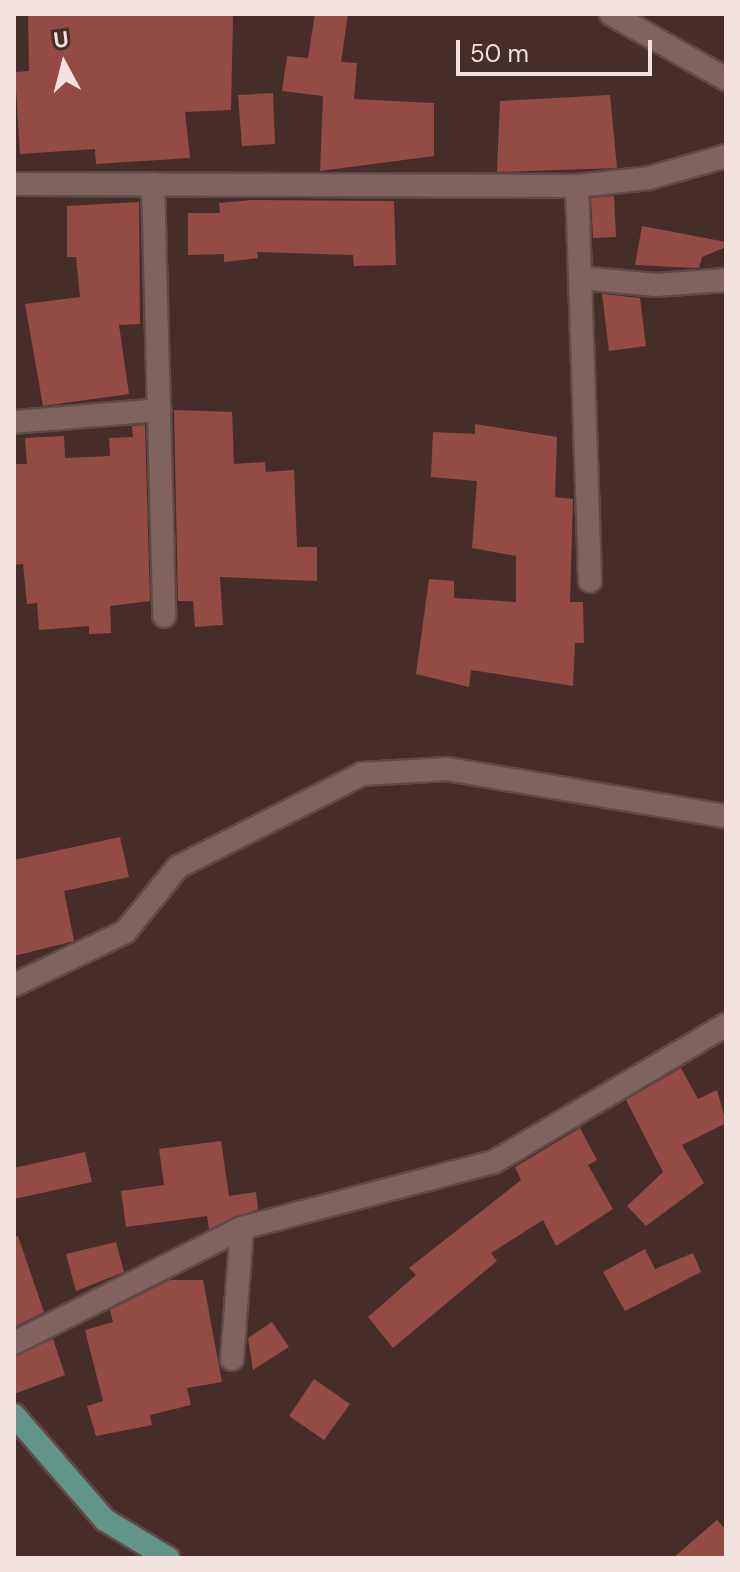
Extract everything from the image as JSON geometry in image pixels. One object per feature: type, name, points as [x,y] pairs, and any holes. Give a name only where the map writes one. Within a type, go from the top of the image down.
[{"type":"main road","points":[[14,1415],[105,1520],[168,1558]]},
{"type":"street","points":[[611,14],[726,79]]},
{"type":"street","points":[[14,184],[577,186],[649,178],[726,156]]},
{"type":"street","points":[[153,184],[164,616]]},
{"type":"street","points":[[577,186],[590,581]]},
{"type":"street","points":[[581,278],[656,285],[726,280]]},
{"type":"street","points":[[14,422],[160,410]]},
{"type":"street","points":[[14,985],[125,932],[178,867],[362,774],[447,769],[726,816]]},
{"type":"street","points":[[14,1343],[242,1228],[494,1162],[726,1025]]},
{"type":"street","points":[[232,1359],[242,1228]]},
{"type":"building","points":[[28,14],[233,14],[231,110],[185,112],[190,158],[96,164],[95,149],[20,154],[15,72],[29,71]]},
{"type":"building","points":[[315,14],[348,14],[341,62],[357,63],[354,99],[434,103],[434,156],[320,171],[323,96],[282,91],[287,56],[308,58]]},
{"type":"building","points":[[273,93],[275,144],[242,146],[238,95]]},
{"type":"building","points":[[610,95],[617,168],[497,172],[500,101]]},
{"type":"building","points":[[614,196],[616,237],[593,238],[591,198]]},
{"type":"building","points":[[252,200],[394,201],[396,265],[354,266],[353,255],[257,252],[258,258],[224,262],[224,254],[188,255],[188,213],[220,213],[219,203]]},
{"type":"building","points":[[139,202],[140,324],[119,325],[129,394],[43,406],[25,304],[80,297],[76,257],[67,257],[67,206]]},
{"type":"building","points":[[642,226],[726,242],[726,247],[702,257],[699,268],[635,265]]},
{"type":"building","points":[[602,294],[640,298],[646,346],[609,351]]},
{"type":"building","points":[[174,410],[232,412],[234,464],[265,462],[266,472],[294,470],[297,547],[317,547],[317,581],[220,577],[223,625],[195,627],[193,601],[178,601]]},
{"type":"building","points":[[475,424],[557,437],[555,497],[573,499],[570,602],[583,602],[584,643],[575,643],[573,686],[471,670],[469,687],[416,674],[429,579],[454,581],[454,598],[516,602],[516,556],[472,548],[477,481],[431,477],[433,432],[475,434]]},
{"type":"building","points":[[145,425],[150,601],[110,606],[111,633],[89,634],[89,626],[39,630],[37,603],[27,604],[23,564],[14,565],[14,464],[27,464],[25,438],[64,436],[65,458],[110,456],[109,438],[133,437],[132,426]]},
{"type":"building","points":[[120,837],[129,877],[64,891],[74,941],[14,956],[14,860]]},
{"type":"building","points":[[681,1068],[698,1099],[717,1090],[726,1123],[682,1145],[704,1183],[646,1226],[627,1206],[663,1172],[626,1100]]},
{"type":"building","points":[[580,1128],[597,1160],[588,1165],[613,1209],[556,1246],[543,1220],[491,1253],[497,1261],[393,1348],[368,1317],[416,1275],[409,1268],[521,1180],[515,1167]]},
{"type":"building","points":[[221,1141],[229,1196],[256,1192],[258,1209],[209,1229],[207,1216],[126,1227],[121,1191],[164,1185],[159,1149]]},
{"type":"building","points":[[85,1152],[92,1182],[14,1199],[14,1168]]},
{"type":"building","points":[[18,1236],[44,1312],[14,1327],[14,1237]]},
{"type":"building","points":[[116,1242],[124,1272],[76,1291],[66,1254]]},
{"type":"building","points":[[645,1249],[655,1269],[693,1253],[701,1272],[625,1311],[603,1272]]},
{"type":"building","points":[[170,1280],[203,1280],[222,1382],[187,1388],[191,1405],[150,1415],[152,1425],[96,1436],[87,1406],[103,1401],[85,1330],[113,1322],[110,1310]]},
{"type":"building","points":[[272,1322],[289,1347],[253,1370],[248,1338]]},
{"type":"building","points":[[53,1339],[65,1375],[14,1394],[14,1357]]},
{"type":"building","points":[[314,1379],[350,1404],[324,1440],[289,1416]]},
{"type":"building","points":[[717,1520],[726,1530],[726,1558],[673,1558]]}]
